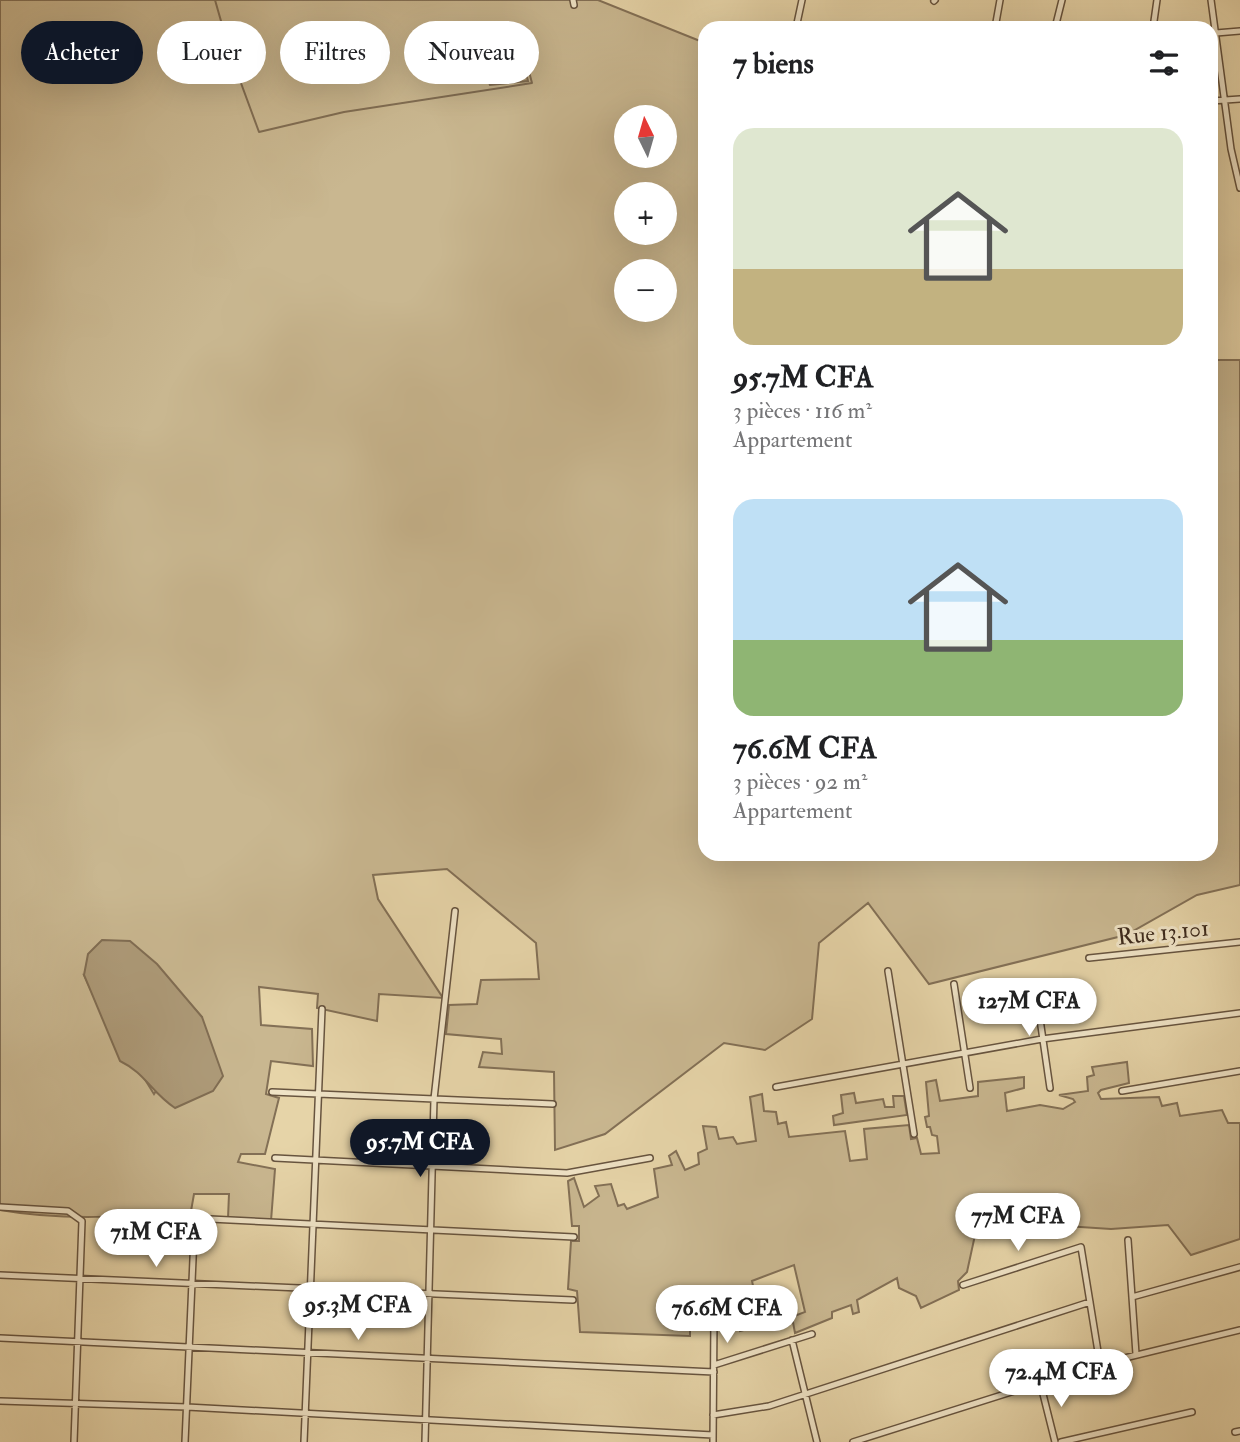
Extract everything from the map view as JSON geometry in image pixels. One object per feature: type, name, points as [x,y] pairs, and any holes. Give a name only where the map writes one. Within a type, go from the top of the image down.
[{"type":"street","points":[[798,21],[802,0]]},
{"type":"street","points":[[996,21],[1000,0]]},
{"type":"street","points":[[1057,21],[1062,0]]},
{"type":"street","points":[[1154,21],[1157,0]]},
{"type":"street","points":[[1211,0],[1214,21]]},
{"type":"street","points":[[1218,33],[1240,31]]},
{"type":"street","points":[[1218,50],[1231,149],[1240,188]]},
{"type":"street","points":[[1218,100],[1240,99]]},
{"type":"street","points":[[1231,149],[1240,148]]},
{"type":"street","points":[[425,1442],[435,1099],[455,911]]},
{"type":"street","name":"Rue 13.101","points":[[1089,958],[1240,942]]},
{"type":"street","points":[[888,971],[914,1134]]},
{"type":"street","points":[[954,984],[970,1088]]},
{"type":"street","points":[[1035,985],[1050,1088]]},
{"type":"street","points":[[304,1442],[322,1009]]},
{"type":"street","points":[[776,1087],[1042,1039],[1240,1013]]},
{"type":"street","points":[[1122,1091],[1240,1071]]},
{"type":"street","points":[[272,1092],[554,1104]]},
{"type":"street","points":[[275,1158],[567,1174],[650,1158]]},
{"type":"street","points":[[0,1207],[77,1214],[82,1220],[74,1442]]},
{"type":"street","points":[[185,1442],[194,1236],[198,1223],[210,1219],[574,1237]]},
{"type":"street","points":[[1128,1240],[1136,1354]]},
{"type":"street","points":[[963,1285],[1081,1247],[1100,1364]]},
{"type":"street","points":[[1132,1297],[1240,1267]]},
{"type":"street","points":[[0,1275],[429,1291],[573,1300]]},
{"type":"street","points":[[713,1415],[769,1406],[1090,1302]]},
{"type":"street","points":[[713,1442],[714,1318]]},
{"type":"street","points":[[853,1442],[1100,1364],[1209,1340],[1240,1330]]},
{"type":"street","points":[[0,1338],[714,1369],[812,1334]]},
{"type":"street","points":[[792,1340],[817,1442]]},
{"type":"street","points":[[1041,1382],[1055,1442]]},
{"type":"street","points":[[0,1401],[187,1407],[713,1435]]},
{"type":"street","points":[[1061,1442],[1192,1412]]},
{"type":"shaded area","points":[[0,0],[598,0],[698,40],[698,861],[1218,861],[1218,360],[1240,360],[1240,885],[1197,895],[1126,935],[929,984],[868,903],[819,943],[812,1019],[765,1050],[724,1043],[605,1134],[555,1150],[554,1072],[479,1067],[483,1052],[502,1054],[501,1039],[446,1034],[449,1005],[477,1004],[481,980],[539,979],[536,943],[447,869],[373,875],[378,899],[443,998],[379,994],[377,1021],[317,1008],[318,994],[259,987],[261,1025],[312,1029],[313,1066],[271,1061],[266,1094],[279,1098],[265,1154],[241,1154],[238,1162],[275,1169],[271,1221],[228,1218],[229,1194],[194,1194],[191,1211],[95,1217],[47,1216],[0,1210]],"holes":[[[84,975],[182,995],[202,1017],[154,1094],[94,997]]]},
{"type":"shaded area","points":[[102,940],[130,941],[157,964],[202,1017],[223,1076],[213,1091],[175,1108],[136,1071],[120,1061],[84,975],[88,954]]},
{"type":"shaded area","points":[[1127,1062],[1129,1083],[1101,1090],[1098,1093],[1101,1099],[1159,1097],[1162,1106],[1177,1103],[1180,1116],[1222,1110],[1228,1123],[1240,1123],[1240,1239],[1191,1255],[1168,1225],[1111,1229],[1019,1223],[975,1235],[967,1272],[958,1281],[959,1290],[921,1308],[916,1296],[899,1288],[897,1278],[857,1300],[859,1312],[853,1314],[851,1305],[832,1312],[832,1318],[795,1333],[792,1317],[805,1312],[794,1265],[752,1281],[756,1300],[774,1295],[776,1302],[755,1308],[759,1326],[740,1331],[736,1317],[721,1320],[719,1313],[690,1312],[690,1336],[580,1332],[577,1291],[568,1289],[571,1241],[579,1241],[579,1226],[572,1226],[568,1181],[574,1178],[584,1207],[599,1196],[595,1186],[611,1184],[618,1206],[624,1204],[627,1209],[658,1197],[654,1169],[672,1165],[669,1156],[676,1151],[685,1170],[699,1164],[698,1153],[707,1149],[703,1126],[716,1127],[719,1139],[733,1137],[737,1144],[756,1141],[750,1097],[762,1094],[764,1111],[776,1112],[778,1124],[786,1122],[789,1137],[845,1131],[850,1161],[867,1159],[864,1129],[909,1125],[911,1139],[917,1138],[921,1154],[939,1153],[937,1136],[932,1135],[925,1117],[929,1116],[926,1082],[936,1080],[940,1101],[978,1096],[978,1082],[1024,1077],[1024,1088],[1005,1093],[1007,1111],[1040,1105],[1063,1109],[1075,1102],[1059,1095],[1088,1091],[1087,1077],[1094,1075],[1092,1067]]},
{"type":"shaded area","points":[[854,1093],[856,1103],[883,1099],[885,1107],[894,1107],[893,1096],[904,1096],[907,1115],[834,1125],[833,1116],[843,1113],[841,1095]]},
{"type":"waterway","points":[[215,0],[231,56],[259,132],[344,112],[526,84]]}]
